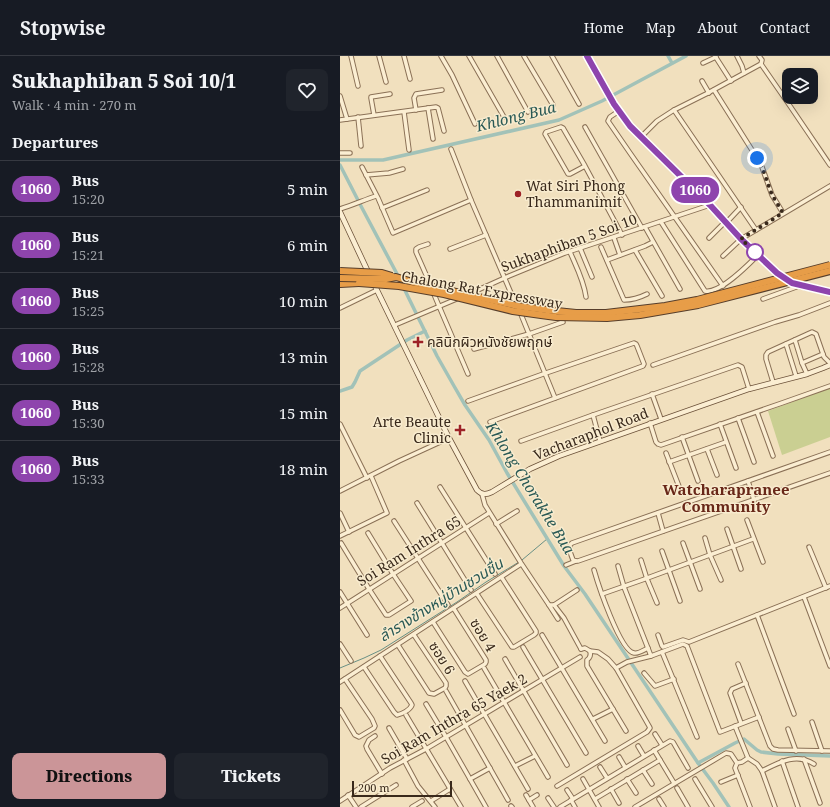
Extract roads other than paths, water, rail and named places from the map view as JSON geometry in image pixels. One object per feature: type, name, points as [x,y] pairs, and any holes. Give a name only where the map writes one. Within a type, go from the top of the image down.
[{"type":"highway","name":"Chalong Rat Expressway","points":[[340,278],[396,277],[416,283],[518,306],[576,313],[606,313],[638,310],[697,300],[830,265]]},
{"type":"highway","points":[[340,271],[382,273],[396,277]]},
{"type":"highway","name":"Chalong Rat Expressway","points":[[340,284],[359,283],[399,286],[541,315],[556,317],[607,318],[640,315],[698,305],[830,271]]},
{"type":"main road","points":[[587,56],[619,111],[641,137],[710,205],[741,239],[777,273],[792,283],[799,286],[830,292]]},
{"type":"main road","points":[[340,212],[449,438],[477,490],[482,494]]},
{"type":"main road","name":"Vacharaphol Road","points":[[482,494],[488,494],[551,459],[749,389],[807,374],[830,364]]},
{"type":"street","points":[[351,56],[358,86]]},
{"type":"street","points":[[379,56],[386,82]]},
{"type":"street","points":[[404,56],[410,79]]},
{"type":"street","points":[[441,56],[452,75],[475,124]]},
{"type":"street","points":[[468,56],[504,117]]},
{"type":"street","points":[[497,56],[528,112]]},
{"type":"street","points":[[524,56],[553,105]]},
{"type":"street","points":[[552,56],[579,104]]},
{"type":"street","points":[[703,63],[716,56],[731,81]]},
{"type":"street","points":[[737,56],[744,73]]},
{"type":"street","points":[[760,56],[762,60],[761,64],[830,165]]},
{"type":"street","points":[[641,137],[658,121],[674,110],[709,93],[761,64]]},
{"type":"street","points":[[702,81],[709,93]]},
{"type":"street","points":[[416,110],[414,98],[416,94],[442,90]]},
{"type":"street","points":[[714,90],[757,158],[762,167],[772,195],[783,213]]},
{"type":"street","points":[[374,115],[371,97],[390,94]]},
{"type":"street","points":[[340,96],[346,119]]},
{"type":"street","points":[[340,120],[436,107],[438,108],[444,132]]},
{"type":"street","points":[[428,108],[433,139]]},
{"type":"street","points":[[674,110],[756,230]]},
{"type":"street","points":[[619,111],[608,120],[723,286]]},
{"type":"street","points":[[404,112],[409,150]]},
{"type":"street","points":[[358,118],[361,146]]},
{"type":"street","points":[[585,166],[568,174],[545,134],[546,132],[562,127],[585,166],[622,235]]},
{"type":"street","points":[[585,127],[680,289]]},
{"type":"street","points":[[451,149],[470,200],[529,334],[555,398]]},
{"type":"street","points":[[340,153],[350,153]]},
{"type":"street","points":[[362,167],[392,232],[394,233],[470,200]]},
{"type":"street","points":[[366,175],[389,173],[403,169]]},
{"type":"street","points":[[723,256],[741,239],[830,186]]},
{"type":"street","points":[[382,208],[427,190]]},
{"type":"street","points":[[340,209],[376,196]]},
{"type":"street","name":"Sukhaphiban 5 Soi 10","points":[[395,325],[476,292],[504,278],[580,248],[710,205]]},
{"type":"street","points":[[709,238],[741,207]]},
{"type":"street","points":[[660,222],[705,292],[723,286],[758,255]]},
{"type":"street","points":[[450,249],[486,235]]},
{"type":"street","points":[[614,238],[620,255]]},
{"type":"street","points":[[606,260],[653,242]]},
{"type":"street","points":[[428,244],[419,247],[416,249],[416,252],[468,374]]},
{"type":"street","points":[[601,247],[624,300],[630,300],[647,294]]},
{"type":"street","points":[[580,248],[592,276]]},
{"type":"street","points":[[635,250],[662,296]]},
{"type":"street","points":[[570,252],[582,281],[586,297]]},
{"type":"street","points":[[763,299],[799,286]]},
{"type":"street","points":[[340,308],[377,290]]},
{"type":"street","points":[[653,365],[799,315],[830,302]]},
{"type":"street","points":[[474,349],[529,334],[563,322]]},
{"type":"street","points":[[773,382],[766,359],[768,352],[812,332],[817,336],[823,354],[830,364]]},
{"type":"street","points":[[795,340],[807,374]]},
{"type":"street","points":[[468,402],[634,343],[636,344],[644,364],[643,366],[490,422]]},
{"type":"street","points":[[786,344],[796,376]]},
{"type":"street","points":[[802,363],[823,354]]},
{"type":"street","points":[[521,441],[738,365],[742,367],[749,389]]},
{"type":"street","points":[[650,423],[658,444],[661,445],[830,386]]},
{"type":"street","points":[[652,394],[661,419]]},
{"type":"street","points":[[757,412],[773,456]]},
{"type":"street","points":[[593,415],[600,441]]},
{"type":"street","points":[[738,418],[754,462]]},
{"type":"street","points":[[340,424],[387,512],[340,536]]},
{"type":"street","points":[[720,424],[736,468]]},
{"type":"street","points":[[682,437],[698,481]]},
{"type":"street","points":[[340,491],[449,438]]},
{"type":"street","points":[[669,462],[726,442]]},
{"type":"street","points":[[707,449],[717,475]]},
{"type":"street","points":[[576,561],[573,560],[569,549],[572,543],[830,452]]},
{"type":"street","points":[[666,453],[680,489]]},
{"type":"street","points":[[566,565],[830,472]]},
{"type":"street","points":[[748,481],[754,500]]},
{"type":"street","points":[[440,487],[495,574]]},
{"type":"street","points":[[482,494],[489,513],[558,619]]},
{"type":"street","points":[[417,503],[471,590]]},
{"type":"street","points":[[496,524],[517,511]]},
{"type":"street","name":"Soi Ram Inthra 65","points":[[340,608],[489,513]]},
{"type":"street","points":[[658,513],[663,531]]},
{"type":"street","points":[[340,514],[349,532]]},
{"type":"street","points":[[747,520],[763,562]]},
{"type":"street","points":[[394,521],[448,605]]},
{"type":"street","points":[[727,529],[732,547],[741,569]]},
{"type":"street","points":[[341,543],[369,589],[386,615],[388,615],[411,601],[368,533]]},
{"type":"street","points":[[705,538],[721,580]]},
{"type":"street","points":[[602,594],[647,579],[753,539]]},
{"type":"street","points":[[683,543],[700,590]]},
{"type":"street","points":[[658,635],[663,647],[683,640],[689,642],[828,587],[809,547]]},
{"type":"street","points":[[662,551],[680,601]]},
{"type":"street","points":[[641,560],[657,603]]},
{"type":"street","points":[[340,682],[502,578],[520,562]]},
{"type":"street","points":[[618,566],[624,587],[651,656]]},
{"type":"street","points":[[594,570],[602,594],[622,641],[632,653],[648,648]]},
{"type":"street","points":[[477,594],[512,647],[534,635],[536,631],[502,578]]},
{"type":"street","points":[[549,605],[554,605],[577,590]]},
{"type":"street","points":[[340,592],[367,635]]},
{"type":"street","points":[[804,597],[830,666]]},
{"type":"street","points":[[554,605],[564,618],[581,649],[579,652],[580,658],[587,660]]},
{"type":"street","name":"ซอย 4","points":[[433,622],[465,672],[468,674],[477,669],[485,664],[486,660],[454,609]]},
{"type":"street","points":[[757,615],[794,714]]},
{"type":"street","name":"ซอย 6","points":[[398,645],[429,693],[432,694],[445,688],[446,683],[414,634]]},
{"type":"street","points":[[542,635],[605,741]]},
{"type":"street","points":[[340,644],[351,661]]},
{"type":"street","points":[[616,668],[627,662],[651,656],[683,644],[687,646],[720,732],[759,717]]},
{"type":"street","points":[[523,647],[586,753]]},
{"type":"street","points":[[557,786],[647,732],[650,728],[616,668],[608,659],[598,652],[581,649]]},
{"type":"street","points":[[590,651],[587,666],[626,731]]},
{"type":"street","points":[[662,652],[697,737]]},
{"type":"street","points":[[364,667],[394,712],[397,715],[405,713],[411,708],[412,705],[380,656]]},
{"type":"street","name":"Soi Ram Inthra 65 Yaek 2","points":[[340,801],[382,774],[580,658]]},
{"type":"street","points":[[505,659],[567,765]]},
{"type":"street","points":[[738,664],[770,746],[773,749],[830,751]]},
{"type":"street","points":[[484,668],[548,777]]},
{"type":"street","points":[[644,673],[655,686],[674,679]]},
{"type":"street","points":[[340,710],[359,737],[375,726],[345,679]]},
{"type":"street","points":[[465,681],[528,789]]},
{"type":"street","points":[[741,724],[730,693],[732,688],[746,684]]},
{"type":"street","points":[[446,691],[508,800]]},
{"type":"street","points":[[426,704],[486,807]]},
{"type":"street","points":[[593,719],[613,709]]},
{"type":"street","points":[[405,713],[461,807]]},
{"type":"street","points":[[812,722],[822,751]]},
{"type":"street","points":[[736,727],[748,758],[757,764],[762,771],[775,807]]},
{"type":"street","points":[[389,728],[418,786],[435,807]]},
{"type":"street","points":[[788,729],[796,751]]},
{"type":"street","points":[[655,734],[662,745]]},
{"type":"street","points":[[375,736],[369,740],[366,746],[382,774]]},
{"type":"street","points":[[560,807],[670,741],[673,742],[688,768]]},
{"type":"street","points":[[638,746],[644,756]]},
{"type":"street","points":[[654,750],[674,783]]},
{"type":"street","points":[[635,807],[726,753],[731,754],[737,763]]},
{"type":"street","points":[[515,766],[535,756]]},
{"type":"street","points":[[619,757],[625,767]]},
{"type":"street","points":[[737,763],[748,758]]},
{"type":"street","points":[[762,771],[788,759],[808,759],[814,764]]},
{"type":"street","points":[[804,759],[820,803]]},
{"type":"street","points":[[595,799],[660,760]]},
{"type":"street","points":[[782,761],[798,807]]},
{"type":"street","points":[[737,763],[735,768],[750,807]]},
{"type":"street","points":[[600,767],[607,778]]},
{"type":"street","points":[[470,779],[490,768]]},
{"type":"street","points":[[643,770],[652,784]]},
{"type":"street","points":[[721,782],[738,775]]},
{"type":"street","points":[[583,779],[600,807]]},
{"type":"street","points":[[627,779],[636,793]]},
{"type":"street","points":[[695,779],[712,807]]},
{"type":"street","points":[[361,807],[396,785]]},
{"type":"street","points":[[677,788],[688,807]]},
{"type":"street","points":[[430,801],[450,789]]},
{"type":"street","points":[[611,789],[619,803]]},
{"type":"street","points":[[567,790],[575,807]]},
{"type":"street","points":[[348,795],[356,807]]},
{"type":"street","points":[[526,795],[533,807]]},
{"type":"street","points":[[529,800],[537,795]]},
{"type":"street","points":[[548,798],[554,807]]},
{"type":"street","points":[[659,799],[664,807]]},
{"type":"street","points":[[412,807],[422,801]]},
{"type":"waterway","points":[[668,56],[672,63]]},
{"type":"waterway","name":"Khlong Bua","points":[[340,160],[383,160],[559,120],[602,101],[686,56]]},
{"type":"waterway","name":"Khlong Chorakhe Bua","points":[[340,165],[396,272],[437,356],[465,405],[489,440],[507,473],[564,566],[585,594],[729,807]]},
{"type":"waterway","points":[[340,391],[352,387],[360,371],[407,340],[425,331]]},
{"type":"waterway","name":"ลำรางข้างหมู่บ้านชวนชื่น","points":[[522,560],[547,539]]},
{"type":"waterway","name":"ลำรางข้างหมู่บ้านชวนชื่น","points":[[340,668],[381,650],[519,562]]},
{"type":"waterway","points":[[698,763],[744,739],[761,752],[830,756]]},
{"type":"place","name":"Wat Siri Phong Thammanimit","points":[[518,194]]},
{"type":"place","name":"คลินิกผิวหนังชัยพฤกษ์","points":[[418,342]]},
{"type":"place","name":"Arte Beaute Clinic","points":[[460,430]]},
{"type":"district","name":"Watcharapranee Community","points":[[726,498]]}]
